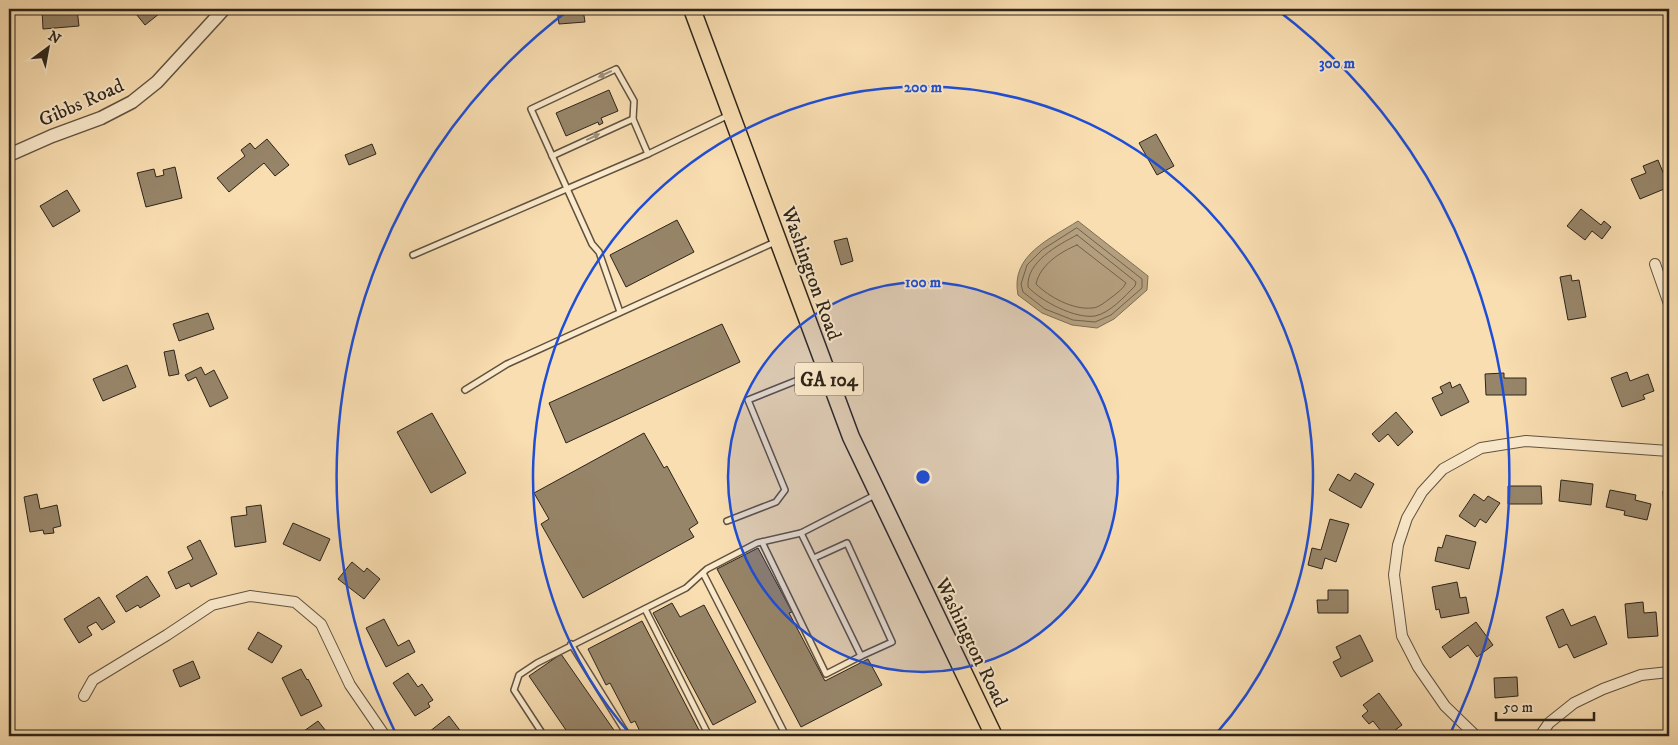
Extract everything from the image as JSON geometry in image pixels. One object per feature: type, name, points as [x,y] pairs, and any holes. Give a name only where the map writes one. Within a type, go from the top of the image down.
[{"type":"main road","name":"Washington Road","points":[[692,9],[851,437],[994,736]]},
{"type":"street","name":"Gibbs Road","points":[[9,155],[52,136],[101,118],[132,102],[158,82],[221,10]]},
{"type":"street","points":[[1654,264],[1669,304]]},
{"type":"street","points":[[1476,736],[1445,706],[1418,667],[1402,636],[1394,575],[1398,544],[1406,518],[1422,492],[1443,469],[1481,448],[1526,441],[1669,450]]},
{"type":"street","points":[[84,696],[93,680],[212,605],[250,596],[296,602],[321,624],[350,684],[385,736]]},
{"type":"street","points":[[1540,736],[1549,723],[1574,703],[1603,689],[1641,675],[1669,672]]},
{"type":"lane","points":[[620,312],[599,252],[592,244],[531,109],[616,69],[634,101],[633,118],[648,154]]},
{"type":"lane","points":[[413,256],[648,154],[705,125],[732,114]]},
{"type":"lane","points":[[552,156],[633,118]]},
{"type":"lane","points":[[465,390],[507,364],[778,241]]},
{"type":"lane","points":[[727,521],[776,502],[784,490],[748,400],[825,369]]},
{"type":"lane","points":[[544,736],[514,690],[519,675],[536,663],[571,644],[686,588],[703,573],[716,565],[762,542],[801,534],[877,494]]},
{"type":"lane","points":[[801,534],[861,656]]},
{"type":"lane","points":[[762,542],[826,674],[892,642],[847,543],[814,558]]},
{"type":"lane","points":[[703,573],[784,732]]},
{"type":"lane","points":[[645,608],[709,736]]},
{"type":"lane","points":[[571,644],[628,736]]},
{"type":"water","points":[[1078,221],[1148,276],[1147,290],[1114,319],[1097,328],[1072,325],[1042,313],[1018,295],[1017,281],[1020,269],[1026,259],[1034,250]]},
{"type":"building","points":[[42,9],[77,9],[79,26],[43,29]]},
{"type":"building","points":[[132,9],[163,9],[164,10],[145,25]]},
{"type":"building","points":[[557,9],[583,9],[585,22],[559,24]]},
{"type":"building","points":[[609,90],[618,111],[601,118],[603,123],[599,125],[598,122],[566,136],[556,113]]},
{"type":"building","points":[[1156,134],[1174,166],[1157,175],[1139,143]]},
{"type":"building","points":[[267,139],[289,165],[275,176],[264,163],[229,192],[217,178],[245,156],[241,150],[250,143],[255,149]]},
{"type":"building","points":[[372,144],[376,154],[349,165],[345,155]]},
{"type":"building","points":[[1658,160],[1669,187],[1640,199],[1631,179],[1646,173],[1643,166]]},
{"type":"building","points":[[175,167],[182,198],[146,207],[137,173],[154,169],[156,177],[164,175],[163,170]]},
{"type":"building","points":[[67,190],[80,211],[53,227],[40,206]]},
{"type":"building","points":[[1581,209],[1601,225],[1604,221],[1611,227],[1602,239],[1592,231],[1585,240],[1567,226]]},
{"type":"building","points":[[677,220],[694,252],[626,287],[610,255]]},
{"type":"building","points":[[847,238],[853,261],[841,265],[834,241]]},
{"type":"building","points":[[1571,275],[1572,281],[1579,280],[1586,317],[1568,320],[1560,277]]},
{"type":"building","points":[[208,313],[214,329],[179,341],[173,324]]},
{"type":"building","points":[[722,324],[740,362],[566,443],[549,403]]},
{"type":"building","points":[[174,350],[179,374],[169,376],[164,352]]},
{"type":"building","points":[[127,365],[136,387],[103,401],[93,379]]},
{"type":"building","points":[[201,367],[205,375],[214,370],[228,398],[210,407],[196,377],[188,381],[185,375]]},
{"type":"building","points":[[1627,372],[1630,381],[1648,374],[1654,391],[1643,395],[1645,399],[1622,407],[1611,378]]},
{"type":"building","points":[[1504,373],[1504,378],[1526,378],[1526,395],[1486,395],[1485,374]]},
{"type":"building","points":[[1450,382],[1452,388],[1460,384],[1469,402],[1441,416],[1432,398],[1443,393],[1440,387]]},
{"type":"building","points":[[1396,412],[1413,432],[1398,446],[1388,434],[1379,442],[1372,434]]},
{"type":"building","points":[[432,413],[466,473],[431,493],[397,432]]},
{"type":"building","points":[[644,433],[664,468],[667,466],[698,523],[689,529],[694,537],[583,598],[541,524],[549,519],[534,493]]},
{"type":"building","points":[[1355,473],[1374,484],[1361,508],[1329,490],[1338,474],[1350,481]]},
{"type":"building","points":[[1561,480],[1593,484],[1591,505],[1559,501]]},
{"type":"building","points":[[1508,486],[1541,486],[1542,504],[1508,504]]},
{"type":"building","points":[[1610,490],[1636,495],[1635,500],[1651,504],[1647,520],[1624,515],[1625,511],[1606,507]]},
{"type":"building","points":[[1669,490],[1669,513],[1664,513],[1663,491]]},
{"type":"building","points":[[37,494],[40,509],[57,505],[61,526],[53,528],[54,533],[44,534],[43,530],[30,532],[24,497]]},
{"type":"building","points":[[1474,494],[1484,501],[1488,496],[1500,503],[1486,523],[1480,519],[1475,527],[1459,516]]},
{"type":"building","points":[[261,505],[266,542],[235,547],[231,517],[247,515],[246,507]]},
{"type":"building","points":[[1330,519],[1349,524],[1336,562],[1325,558],[1322,569],[1308,565],[1312,548],[1321,550]]},
{"type":"building","points":[[293,523],[330,539],[320,561],[283,544]]},
{"type":"building","points":[[1446,535],[1476,542],[1469,569],[1435,561],[1438,547],[1442,548]]},
{"type":"building","points":[[200,540],[217,574],[191,587],[189,583],[176,589],[168,572],[193,559],[187,547]]},
{"type":"building","points":[[758,548],[792,612],[789,613],[825,681],[868,659],[882,685],[801,727],[717,569]]},
{"type":"building","points":[[352,562],[364,572],[367,568],[380,579],[364,599],[338,579]]},
{"type":"building","points":[[147,576],[160,596],[140,608],[138,605],[126,612],[116,596]]},
{"type":"building","points":[[1457,582],[1460,598],[1466,597],[1469,613],[1441,618],[1439,609],[1436,610],[1432,587]]},
{"type":"building","points":[[1328,590],[1348,590],[1348,613],[1318,613],[1317,600],[1328,600]]},
{"type":"building","points":[[99,597],[115,622],[102,630],[96,622],[87,627],[92,635],[79,643],[64,619]]},
{"type":"building","points":[[1643,602],[1644,613],[1656,612],[1658,636],[1628,638],[1625,604]]},
{"type":"building","points":[[672,603],[680,617],[704,605],[756,702],[713,725],[653,613]]},
{"type":"building","points":[[1563,609],[1571,626],[1595,616],[1607,644],[1574,658],[1567,644],[1559,648],[1546,617]]},
{"type":"building","points":[[384,619],[398,646],[409,640],[415,652],[386,667],[366,628]]},
{"type":"building","points":[[642,621],[702,736],[642,736],[635,721],[631,723],[610,683],[606,685],[588,649]]},
{"type":"building","points":[[1476,622],[1493,645],[1477,657],[1468,645],[1450,658],[1442,647]]},
{"type":"building","points":[[258,632],[282,646],[272,663],[248,649]]},
{"type":"building","points":[[1360,635],[1373,661],[1341,677],[1333,662],[1341,658],[1336,647]]},
{"type":"building","points":[[561,654],[618,736],[570,736],[529,676]]},
{"type":"building","points":[[193,661],[200,678],[180,687],[173,670]]},
{"type":"building","points":[[301,669],[322,706],[301,716],[282,678]]},
{"type":"building","points":[[408,673],[418,687],[422,684],[433,700],[428,703],[430,707],[415,716],[393,683]]},
{"type":"building","points":[[1517,677],[1518,696],[1495,698],[1494,678]]},
{"type":"building","points":[[1379,693],[1402,725],[1387,736],[1373,721],[1369,724],[1362,716],[1368,711],[1363,705]]},
{"type":"building","points":[[449,716],[462,733],[458,736],[424,736]]},
{"type":"building","points":[[318,721],[330,736],[307,736],[304,731]]}]
